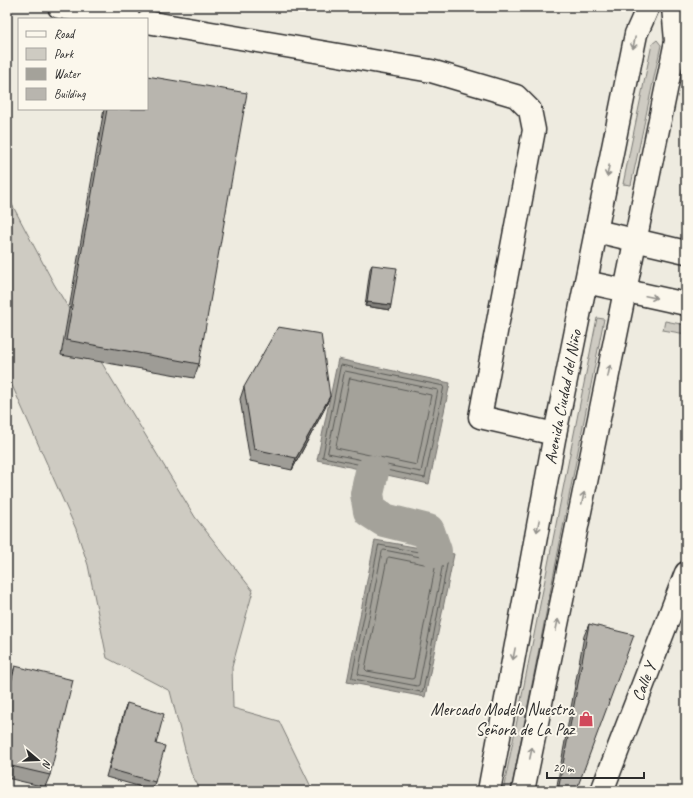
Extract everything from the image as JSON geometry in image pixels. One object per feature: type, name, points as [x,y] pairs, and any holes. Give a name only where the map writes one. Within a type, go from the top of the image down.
[{"type":"main road","points":[[59,7],[123,18]]},
{"type":"main road","name":"Avenida Ciudad del Niño","points":[[489,791],[555,434],[596,231],[636,34],[648,7]]},
{"type":"main road","points":[[523,791],[676,41],[673,7]]},
{"type":"main road","points":[[148,22],[431,71],[516,96],[530,110],[534,130],[480,417],[555,434]]},
{"type":"main road","points":[[596,231],[636,239],[686,252]]},
{"type":"main road","points":[[586,282],[686,304]]},
{"type":"main road","name":"Calle Y","points":[[602,791],[686,573]]},
{"type":"green space","points":[[657,40],[661,45],[631,185],[623,184],[652,44]]},
{"type":"green space","points":[[7,195],[54,284],[195,517],[253,591],[232,667],[233,708],[279,721],[313,791],[201,791],[191,773],[170,691],[107,658],[88,565],[76,529],[7,374]]},
{"type":"green space","points":[[597,318],[604,319],[511,791],[503,791]]},
{"type":"green space","points":[[665,321],[686,325],[686,334],[663,330]]},
{"type":"water","points":[[338,359],[450,383],[429,484],[317,460]]},
{"type":"water","points":[[375,540],[454,554],[425,697],[347,682]]},
{"type":"building","points":[[148,76],[247,93],[199,364],[66,340],[107,110],[148,110]]},
{"type":"building","points":[[372,265],[397,268],[391,305],[367,302]]},
{"type":"building","points":[[278,327],[321,334],[330,396],[296,458],[254,449],[244,387]]},
{"type":"building","name":"Mercado Modelo Nuestra Señora de La Paz","points":[[589,624],[634,635],[576,791],[558,791]]},
{"type":"building","points":[[15,666],[73,680],[50,775],[7,765],[7,700]]},
{"type":"building","points":[[127,703],[164,714],[156,744],[165,746],[155,782],[109,769]]},
{"type":"waterway","points":[[372,472],[367,494],[370,511],[384,520],[428,531],[435,551]]},
{"type":"place","name":"Mercado Modelo Nuestra Señora de La Paz","points":[[586,719]]}]
